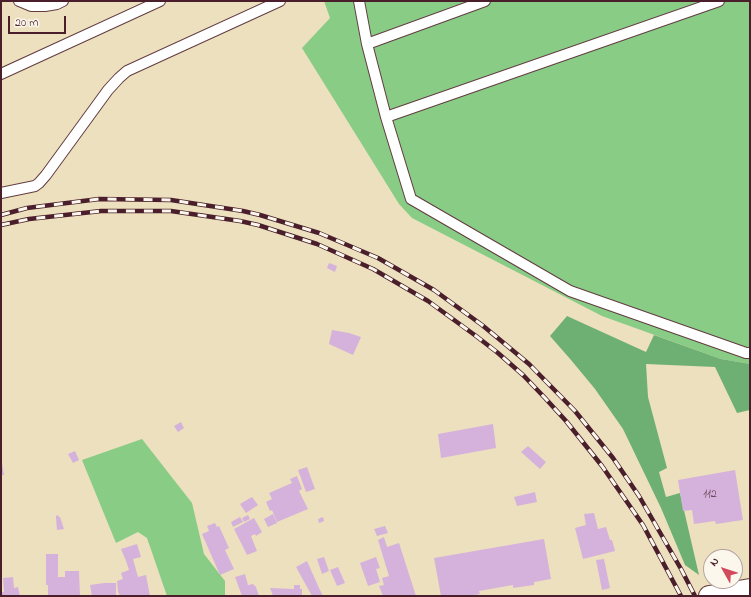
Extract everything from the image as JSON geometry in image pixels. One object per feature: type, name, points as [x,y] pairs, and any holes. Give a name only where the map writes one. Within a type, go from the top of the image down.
[{"type":"street","points":[[709,596],[750,589]]},
{"type":"lane","points":[[19,1],[32,6],[45,6],[64,1]]},
{"type":"lane","points":[[1,74],[160,1]]},
{"type":"lane","points":[[1,193],[35,186],[40,183],[108,90],[127,71],[280,1]]},
{"type":"lane","points":[[359,1],[367,44],[386,117],[411,199],[570,292],[746,353],[750,353]]},
{"type":"lane","points":[[367,44],[485,1]]},
{"type":"lane","points":[[386,117],[719,1]]},
{"type":"green space","points":[[324,1],[750,1],[750,364],[721,359],[602,316],[412,218],[399,204],[302,48],[330,18]]},
{"type":"green space","points":[[567,316],[646,352],[654,335],[721,359],[750,364],[750,410],[737,413],[715,367],[646,364],[648,397],[667,468],[659,472],[666,497],[680,493],[699,575],[685,565],[661,508],[623,429],[595,389],[550,336]]},
{"type":"green space","points":[[142,439],[192,503],[204,554],[225,581],[225,596],[167,596],[147,538],[138,532],[116,543],[82,460]]},
{"type":"building","points":[[329,263],[337,266],[335,272],[327,268]]},
{"type":"building","points":[[332,330],[361,337],[353,355],[329,344]]},
{"type":"building","points":[[181,422],[184,428],[178,432],[174,426]]},
{"type":"building","points":[[493,424],[496,448],[441,458],[438,434]]},
{"type":"building","points":[[528,446],[546,462],[540,469],[521,452]]},
{"type":"building","points":[[75,451],[79,460],[73,463],[68,454]]},
{"type":"building","points":[[2,463],[4,475],[1,475]]},
{"type":"building","points":[[307,467],[315,489],[306,492],[298,470]]},
{"type":"building","points":[[735,470],[743,520],[716,524],[715,521],[694,524],[692,510],[683,511],[678,480]]},
{"type":"building","points":[[297,476],[302,489],[299,491],[308,509],[277,522],[272,510],[270,511],[266,502],[272,499],[269,493],[292,483],[290,479]]},
{"type":"building","points":[[535,492],[537,502],[517,506],[514,497]]},
{"type":"building","points":[[252,497],[258,505],[246,513],[240,504]]},
{"type":"building","points":[[594,513],[598,529],[606,527],[615,551],[583,559],[575,528],[586,525],[584,514]]},
{"type":"building","points":[[273,514],[277,523],[268,527],[264,519]]},
{"type":"building","points":[[58,515],[64,529],[57,530],[56,516]]},
{"type":"building","points":[[248,515],[250,519],[244,522],[242,518]]},
{"type":"building","points":[[240,517],[243,522],[233,527],[231,522]]},
{"type":"building","points":[[323,517],[324,521],[319,523],[318,519]]},
{"type":"building","points":[[254,518],[262,532],[256,536],[255,534],[251,536],[257,551],[247,555],[234,529]]},
{"type":"building","points":[[215,523],[217,527],[219,526],[229,548],[225,550],[234,569],[220,575],[202,534],[209,531],[207,526]]},
{"type":"building","points":[[385,526],[388,533],[377,536],[374,529]]},
{"type":"building","points":[[384,537],[387,547],[399,543],[416,596],[383,596],[379,586],[384,585],[382,578],[389,576],[378,540]]},
{"type":"building","points":[[544,539],[551,579],[534,582],[534,585],[513,588],[513,585],[479,591],[480,594],[470,596],[441,596],[434,558]]},
{"type":"building","points":[[137,544],[141,557],[133,559],[138,577],[146,575],[150,596],[120,596],[117,581],[123,579],[121,573],[129,570],[121,549]]},
{"type":"building","points":[[46,554],[58,554],[58,577],[65,577],[65,571],[79,571],[80,596],[48,596],[48,585],[46,585]]},
{"type":"building","points":[[324,557],[329,571],[322,574],[317,559]]},
{"type":"building","points":[[376,557],[380,568],[376,569],[380,582],[368,586],[360,563]]},
{"type":"building","points":[[604,559],[610,588],[602,590],[596,560]]},
{"type":"building","points":[[307,561],[323,596],[312,596],[296,567]]},
{"type":"building","points":[[338,567],[345,583],[337,586],[330,570]]},
{"type":"building","points":[[245,574],[248,585],[253,584],[256,587],[259,596],[242,596],[235,577]]},
{"type":"building","points":[[13,577],[14,588],[18,587],[20,596],[1,596],[1,592],[4,592],[3,578]]},
{"type":"building","points":[[116,583],[116,596],[92,596],[90,585]]},
{"type":"building","points":[[294,585],[300,585],[300,589],[302,589],[302,596],[273,596],[270,588],[294,589]]},
{"type":"railway","points":[[1,215],[27,208],[99,199],[171,200],[260,215],[319,233],[378,258],[434,290],[482,325],[529,364],[575,411],[613,458],[639,496],[695,596]]},
{"type":"railway","points":[[1,225],[29,219],[101,211],[171,211],[258,225],[317,244],[373,269],[428,301],[476,336],[523,375],[545,398],[566,421],[602,466],[643,525],[681,596]]}]
